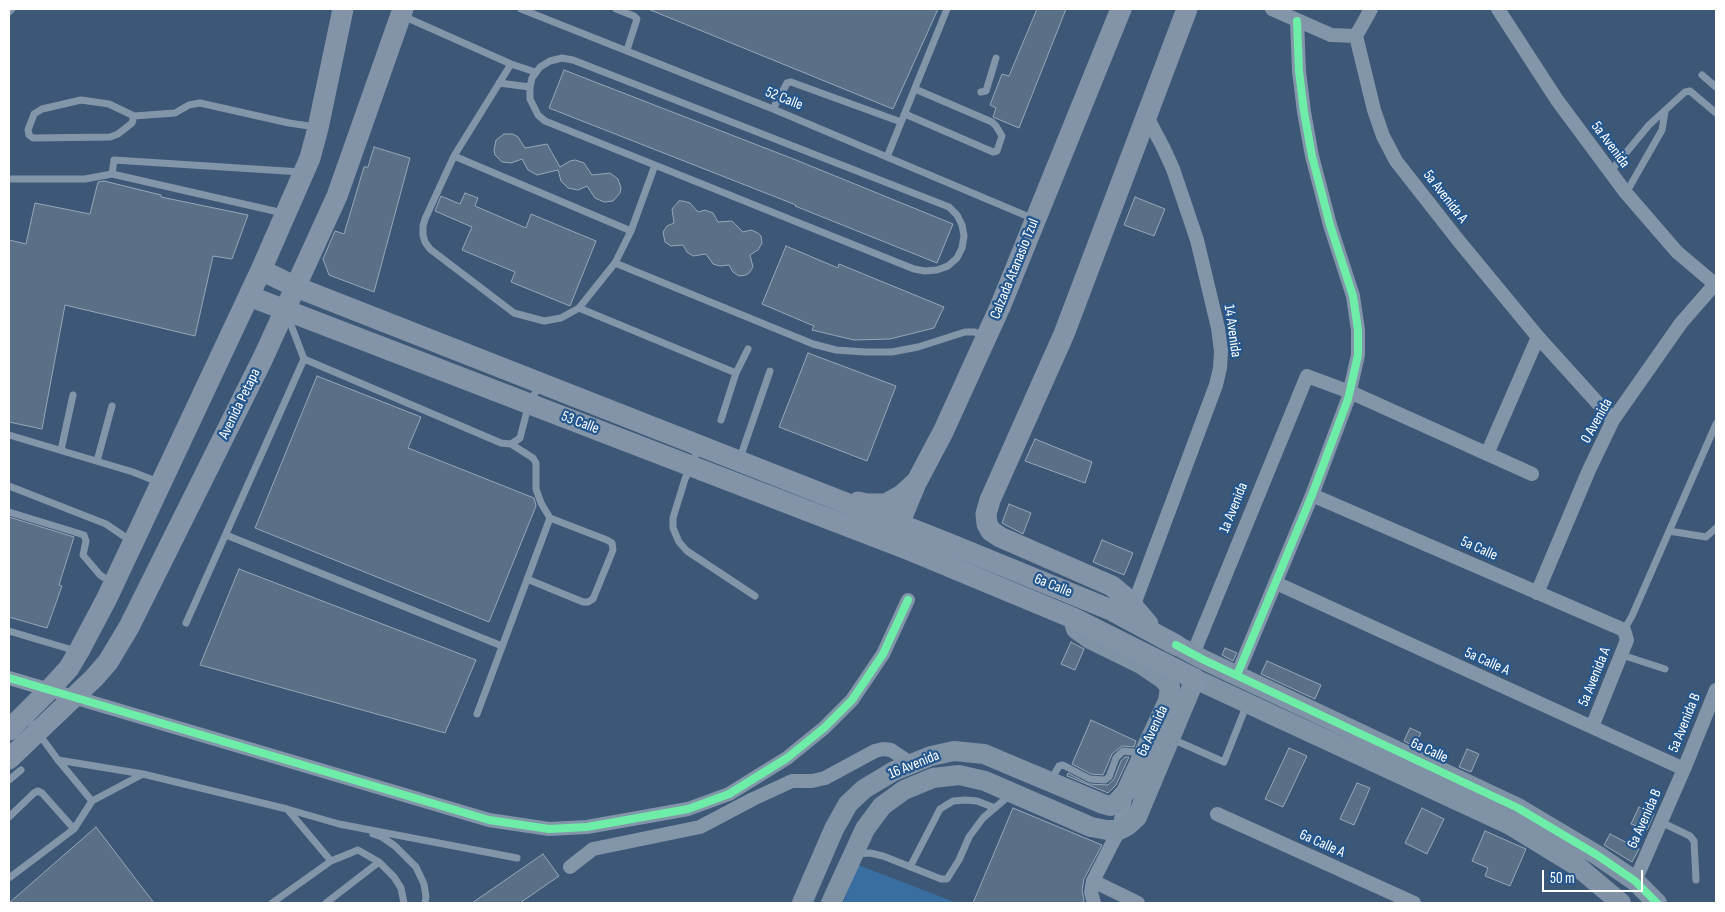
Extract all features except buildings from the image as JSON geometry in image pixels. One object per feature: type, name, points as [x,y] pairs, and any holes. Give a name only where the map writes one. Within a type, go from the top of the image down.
[{"type":"main road","points":[[9,730],[69,668],[79,652],[114,583],[249,296],[310,158],[343,9]]},
{"type":"main road","name":"Calzada Atanasio Tzul","points":[[909,543],[899,524],[916,483],[943,432],[985,339],[1121,9]]},
{"type":"main road","points":[[1187,9],[1064,334],[990,500],[986,514],[987,524],[991,531],[1000,537],[1112,586],[1120,592],[1133,607],[1177,645],[1195,679]]},
{"type":"main road","name":"Avenida Petapa","points":[[15,765],[37,733],[76,697],[108,662],[129,627],[285,310],[337,196],[402,12]]},
{"type":"main road","name":"53 Calle","points":[[261,270],[296,287],[899,524]]},
{"type":"main road","name":"53 Calle","points":[[249,296],[691,466],[909,543]]},
{"type":"main road","points":[[825,495],[867,504],[886,504],[902,495],[916,483]]},
{"type":"main road","name":"6a Calle","points":[[909,543],[945,542],[1111,610],[1237,675],[1518,808],[1597,855],[1635,881],[1657,903]]},
{"type":"main road","name":"6a Calle","points":[[909,543],[937,562],[1073,618],[1195,679],[1510,825],[1577,866],[1621,903]]},
{"type":"main road","name":"6a Avenida","points":[[1073,618],[1076,629],[1090,639],[1141,664],[1163,679],[1170,688],[1168,701],[1122,797]]},
{"type":"main road","name":"6a Avenida","points":[[1119,830],[1137,817],[1195,679]]},
{"type":"main road","name":"16 Avenida","points":[[802,903],[834,829],[848,804],[864,789],[894,771],[939,754],[954,751],[984,754],[1110,806],[1122,797]]},
{"type":"main road","name":"16 Avenida","points":[[830,903],[852,854],[882,806],[904,790],[933,778],[959,775],[985,781],[1091,827],[1119,830]]},
{"type":"street","points":[[1272,9],[1331,35],[1356,36],[1371,9]]},
{"type":"street","name":"5a Avenida","points":[[1498,9],[1557,100],[1626,193],[1677,252],[1716,283]]},
{"type":"street","points":[[1237,675],[1312,495],[1350,392],[1358,355],[1357,322],[1353,296],[1330,225],[1312,156],[1299,71],[1297,21]]},
{"type":"street","name":"5a Avenida A","points":[[1356,36],[1374,110],[1383,136],[1396,161],[1538,337],[1613,420]]},
{"type":"street","name":"14 Avenida","points":[[1133,607],[1216,385],[1221,351],[1218,328],[1197,240],[1173,170],[1146,115]]},
{"type":"street","name":"0 Avenida","points":[[1537,593],[1613,420],[1681,323],[1716,283]]},
{"type":"street","points":[[1487,454],[1538,337]]},
{"type":"street","name":"1a Avenida","points":[[1177,645],[1307,376],[1350,392]]},
{"type":"street","points":[[1350,392],[1532,474]]},
{"type":"street","name":"5a Calle","points":[[1312,495],[1537,593],[1626,635]]},
{"type":"street","name":"5a Calle A","points":[[1276,583],[1684,769]]},
{"type":"street","points":[[9,678],[490,820],[549,829],[587,827],[688,809],[729,794],[786,758],[824,728],[852,700],[883,654],[908,600]]},
{"type":"street","name":"5a Avenida A","points":[[1592,727],[1622,655],[1626,635]]},
{"type":"street","name":"5a Avenida B","points":[[1684,769],[1716,690]]},
{"type":"street","points":[[570,868],[594,850],[700,827],[792,781],[812,781],[825,778],[875,752],[891,750],[912,764]]},
{"type":"street","name":"6a Avenida B","points":[[1635,881],[1684,769]]},
{"type":"street","points":[[1094,903],[1093,881],[1119,830],[1122,797]]},
{"type":"street","name":"6a Calle A","points":[[1216,814],[1414,903]]},
{"type":"street","points":[[1093,881],[1138,903]]},
{"type":"lane","points":[[9,12],[12,9]]},
{"type":"lane","name":"52 Calle","points":[[521,9],[773,109],[1035,220]]},
{"type":"lane","points":[[616,9],[637,19],[627,50]]},
{"type":"lane","points":[[887,157],[947,9]]},
{"type":"lane","points":[[402,12],[511,64],[535,72]]},
{"type":"lane","points":[[562,58],[573,60],[949,207],[962,225],[964,236],[962,248],[948,266],[925,272],[914,268],[545,121],[534,109],[530,99],[530,88],[535,72],[540,67],[550,61],[562,58]]},
{"type":"lane","points":[[981,92],[986,91],[996,58]]},
{"type":"lane","points":[[511,64],[454,156],[422,226],[422,234],[430,249],[514,313],[544,321],[560,318],[579,308],[615,263],[631,231],[655,165]]},
{"type":"lane","points":[[1702,75],[1716,87]]},
{"type":"lane","points":[[773,109],[787,83],[791,82],[902,122]]},
{"type":"lane","points":[[499,83],[530,88]]},
{"type":"lane","points":[[905,114],[993,152],[997,151],[1002,136],[992,122],[915,89]]},
{"type":"lane","points":[[1610,172],[1649,125],[1685,92],[1690,91],[1716,112]]},
{"type":"lane","points":[[134,116],[132,123],[118,134],[110,137],[33,138],[29,135],[28,130],[34,114],[42,109],[81,100],[109,104],[134,116],[175,113],[189,105],[200,104],[318,128]]},
{"type":"lane","points":[[1626,193],[1662,130],[1665,112]]},
{"type":"lane","points":[[454,156],[631,231]]},
{"type":"lane","points":[[112,174],[114,160],[304,172]]},
{"type":"lane","points":[[9,179],[85,179],[112,174],[286,214]]},
{"type":"lane","points":[[615,263],[813,344],[836,350],[892,352],[925,345],[965,332],[975,332],[985,339]]},
{"type":"lane","points":[[579,308],[736,373]]},
{"type":"lane","points":[[186,623],[304,359],[285,310]]},
{"type":"lane","points":[[721,420],[736,373],[748,349]]},
{"type":"lane","points":[[304,359],[482,436],[501,443],[511,444],[533,458],[536,463],[536,489],[541,503],[550,518],[612,543],[613,550],[594,599],[588,602],[583,602],[527,579]]},
{"type":"lane","points":[[739,461],[770,371]]},
{"type":"lane","points":[[511,444],[520,438],[529,404],[541,383]]},
{"type":"lane","points":[[61,450],[73,395]]},
{"type":"lane","points":[[97,461],[112,406]]},
{"type":"lane","points":[[1626,635],[1632,616],[1716,424]]},
{"type":"lane","points":[[9,435],[133,472],[161,483]]},
{"type":"lane","points":[[700,446],[673,518],[673,528],[679,542],[687,551],[755,596]]},
{"type":"lane","points":[[9,486],[106,524],[133,542]]},
{"type":"lane","points":[[9,512],[84,534],[86,541],[83,555],[100,575],[114,583]]},
{"type":"lane","points":[[477,714],[550,518]]},
{"type":"lane","points":[[1669,531],[1706,538],[1716,528]]},
{"type":"lane","points":[[226,534],[502,646]]},
{"type":"lane","points":[[9,631],[79,652]]},
{"type":"lane","points":[[1622,655],[1665,670]]},
{"type":"lane","points":[[1171,739],[1224,762],[1247,703]]},
{"type":"lane","points":[[25,714],[52,753],[92,801]]},
{"type":"lane","points":[[1050,782],[1058,766],[1063,765],[1090,779],[1105,780],[1109,777],[1116,758],[1120,754],[1124,752],[1143,753]]},
{"type":"lane","points":[[58,760],[143,774],[287,809],[382,837],[405,855],[416,867],[426,890],[425,903]]},
{"type":"lane","points":[[9,780],[15,765]]},
{"type":"lane","points":[[9,878],[74,829],[92,801],[143,774]]},
{"type":"lane","points":[[9,817],[38,791],[42,793],[74,829]]},
{"type":"lane","points":[[852,854],[870,853],[883,856],[941,879],[947,879],[959,860],[969,837],[983,818],[1012,793]]},
{"type":"lane","points":[[910,867],[940,809],[953,801],[965,800],[995,808]]},
{"type":"lane","points":[[287,809],[331,861]]},
{"type":"lane","points":[[1661,822],[1690,836],[1694,841],[1696,880]]},
{"type":"lane","points":[[339,824],[517,858]]},
{"type":"lane","points":[[272,903],[331,861],[358,850],[379,862],[402,888],[404,903]]},
{"type":"lane","points":[[326,903],[379,862]]},
{"type":"shaded area","points":[[858,865],[957,903],[843,903]]},
{"type":"cycle path","points":[[1237,675],[1312,495],[1348,399],[1358,355],[1358,330],[1353,296],[1330,225],[1312,156],[1299,71],[1297,21]]},
{"type":"cycle path","points":[[9,678],[489,820],[549,829],[587,827],[688,809],[729,794],[787,758],[824,728],[852,700],[883,654],[908,600]]},
{"type":"cycle path","points":[[1176,645],[1518,808],[1597,855],[1635,881],[1657,903]]}]
